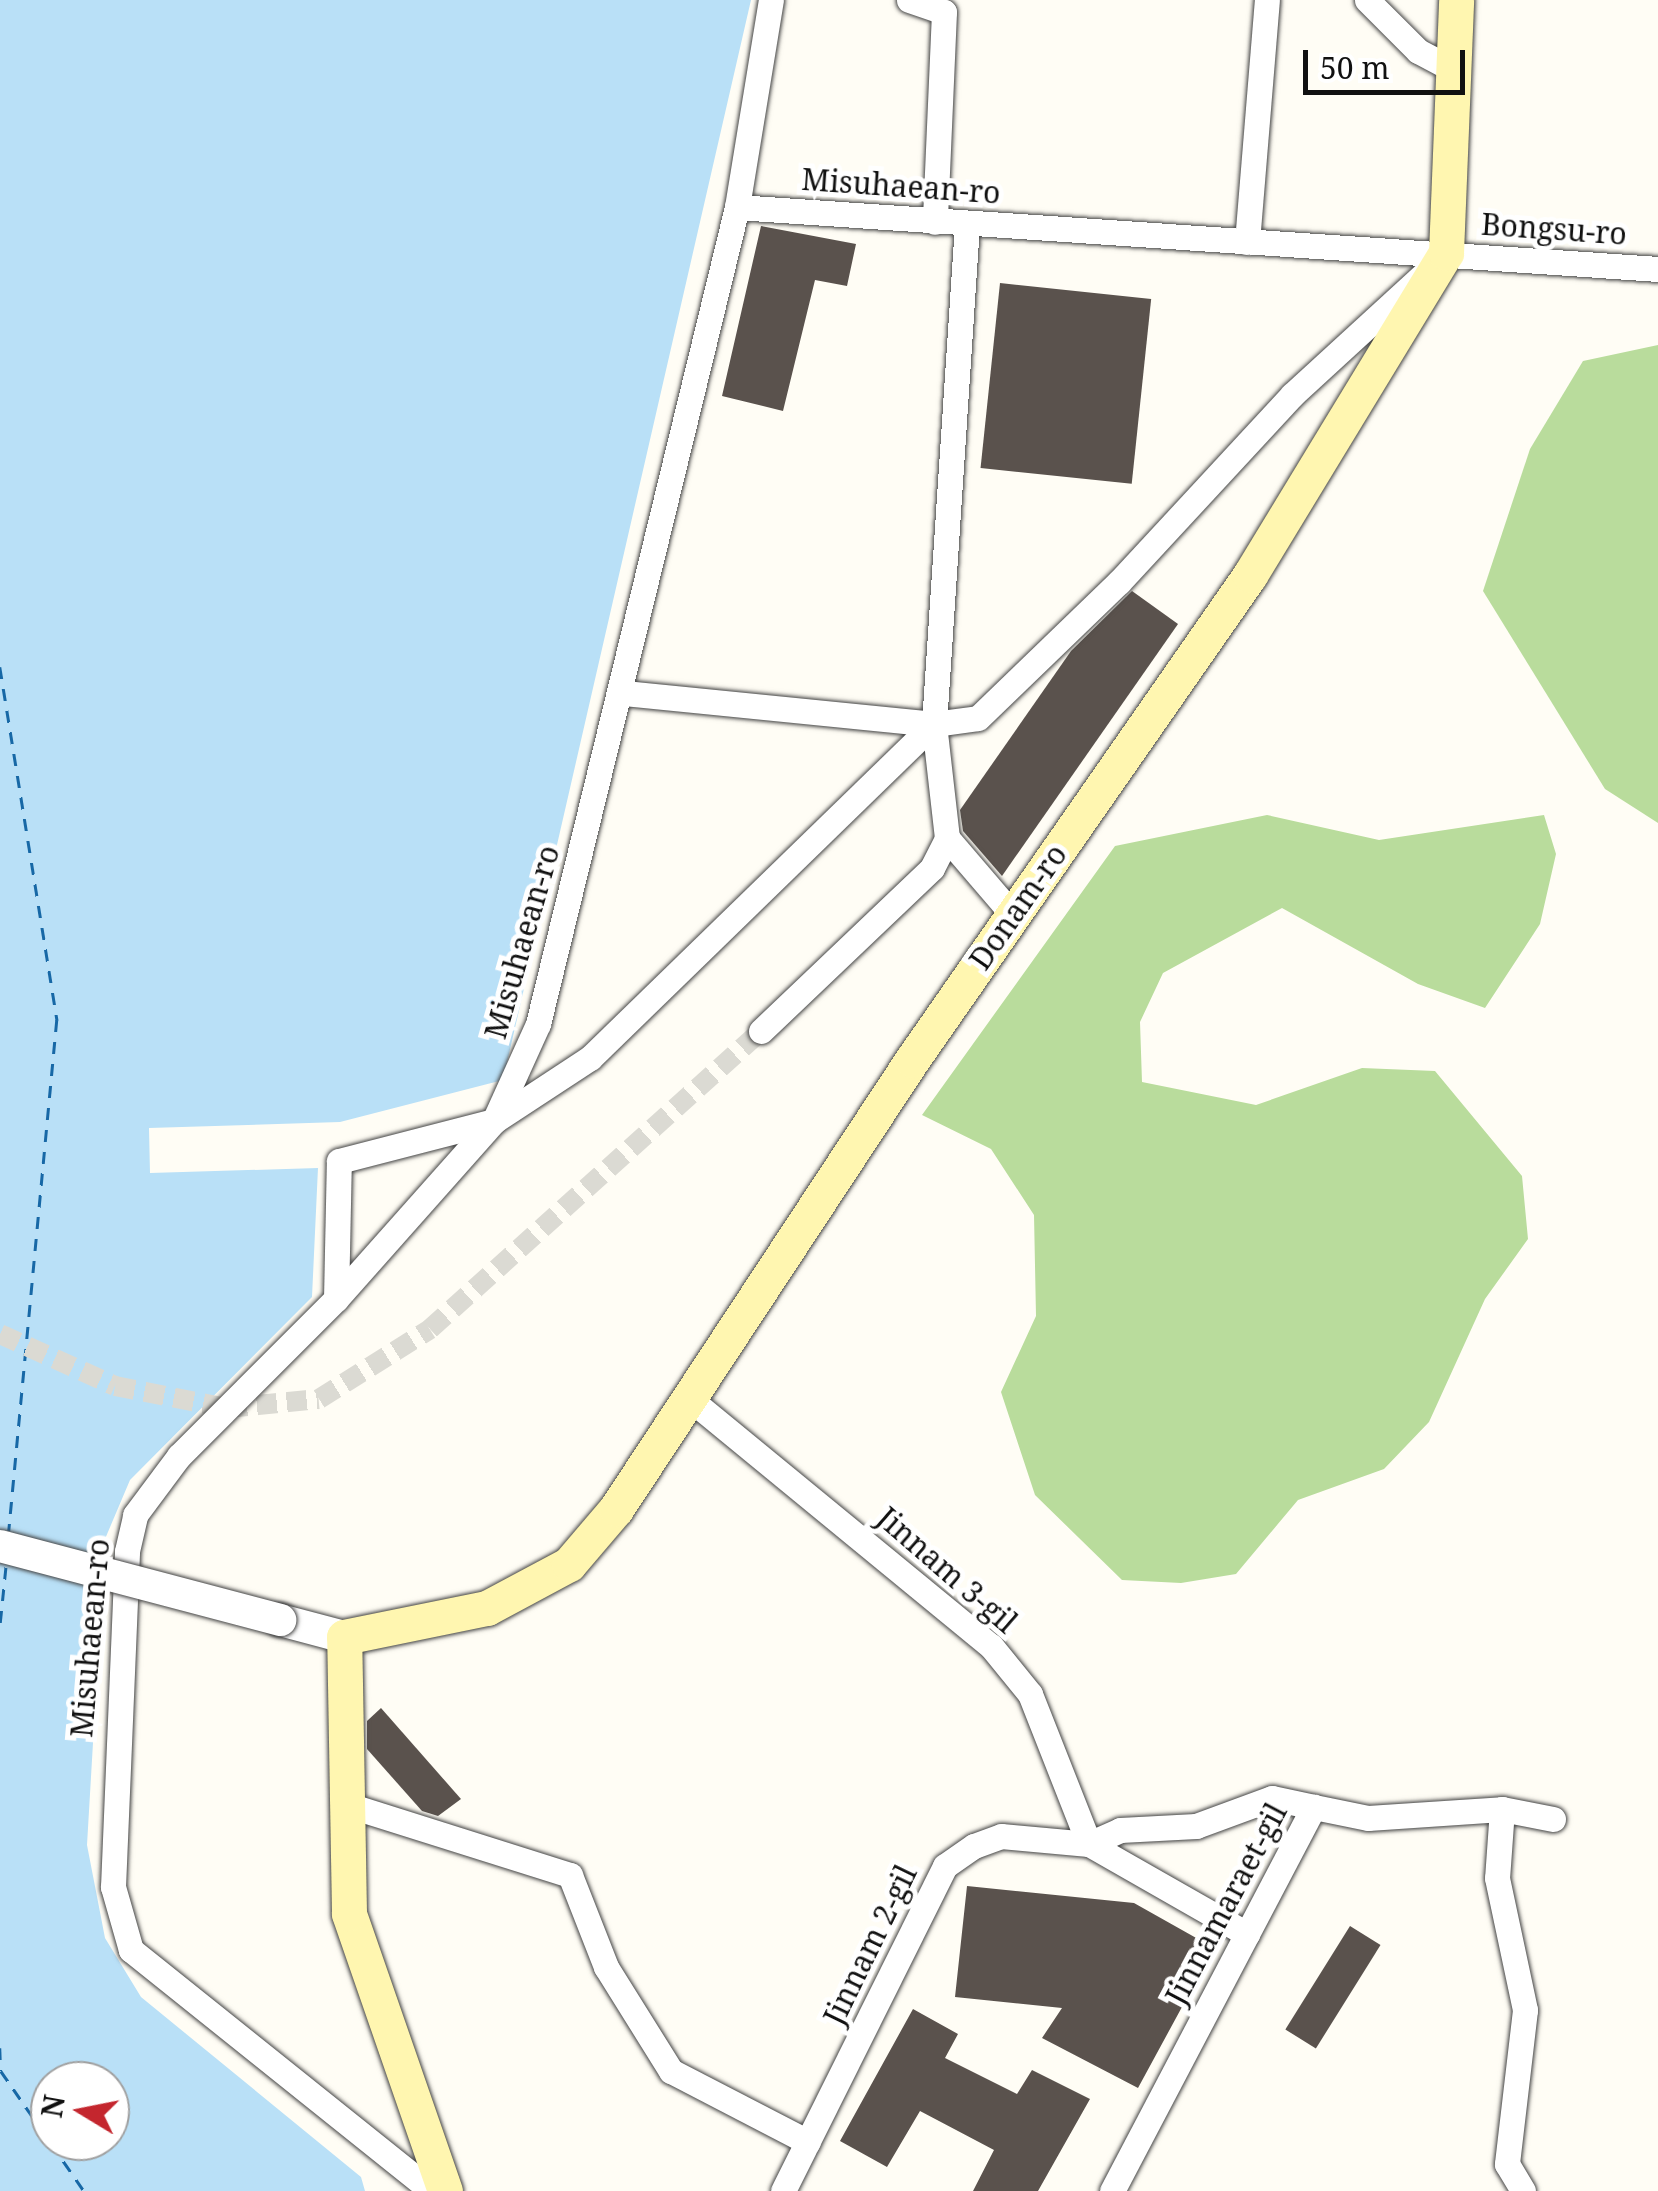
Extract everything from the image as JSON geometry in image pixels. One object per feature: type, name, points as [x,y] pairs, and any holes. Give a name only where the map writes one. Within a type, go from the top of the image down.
[{"type":"main road","name":"Donam-ro","points":[[344,1637],[488,1608],[569,1564],[690,1399],[1013,915],[1250,576],[1446,254],[1456,0]]},
{"type":"main road","points":[[344,1637],[348,1913],[445,2191]]},
{"type":"street","points":[[737,207],[770,0]]},
{"type":"street","points":[[908,0],[944,12],[935,222]]},
{"type":"street","points":[[1246,242],[1267,0]]},
{"type":"street","points":[[1367,0],[1418,51],[1454,70]]},
{"type":"street","name":"Misuhaean-ro","points":[[432,2191],[173,1990],[132,1950],[113,1888],[112,1764],[135,1515],[179,1456],[336,1299],[494,1120],[538,1024],[624,693],[737,207],[1446,254]]},
{"type":"street","points":[[762,1031],[932,868],[947,838],[934,724],[967,224]]},
{"type":"street","points":[[624,693],[934,724],[978,718],[1119,582],[1292,395],[1446,254]]},
{"type":"street","name":"Bongsu-ro","points":[[1446,254],[1658,268]]},
{"type":"street","points":[[336,1299],[338,1162],[494,1120],[590,1058],[934,724]]},
{"type":"street","points":[[947,838],[1013,915]]},
{"type":"street","name":"Jinnam 3-gil","points":[[690,1399],[991,1646],[1030,1694],[1089,1844]]},
{"type":"street","points":[[0,1546],[344,1637]]},
{"type":"street","points":[[1089,1844],[1120,1830],[1196,1826],[1272,1798],[1314,1807]]},
{"type":"street","points":[[348,1805],[570,1876],[606,1968],[672,2072],[808,2142]]},
{"type":"street","name":"Jinnamaraet-gil","points":[[1112,2191],[1314,1807],[1368,1818],[1502,1809],[1552,1820]]},
{"type":"street","points":[[1502,1809],[1497,1878],[1524,2010],[1507,2164],[1522,2191]]},
{"type":"street","name":"Jinnam 2-gil","points":[[784,2191],[945,1866],[1002,1836],[1089,1844],[1247,1934]]},
{"type":"green space","points":[[1658,345],[1658,823],[1605,789],[1483,591],[1530,449],[1583,361]]},
{"type":"green space","points":[[1267,815],[1379,840],[1544,815],[1556,854],[1540,924],[1485,1008],[1418,984],[1282,908],[1163,973],[1140,1022],[1142,1082],[1256,1105],[1362,1068],[1435,1071],[1522,1176],[1528,1239],[1485,1299],[1429,1422],[1384,1469],[1298,1500],[1236,1574],[1181,1583],[1122,1580],[1035,1495],[1001,1392],[1036,1316],[1034,1215],[991,1149],[922,1115],[1115,846]]},
{"type":"water","points":[[0,0],[751,0],[503,1080],[340,1122],[149,1128],[150,1173],[318,1168],[312,1297],[130,1480],[105,1539],[87,1845],[105,1938],[141,1997],[361,2177],[365,2191],[0,2191]]},
{"type":"building","points":[[761,226],[856,244],[847,286],[815,280],[783,411],[722,396]]},
{"type":"building","points":[[1000,283],[1151,299],[1132,484],[981,468]]},
{"type":"building","points":[[1132,591],[1178,624],[1002,876],[963,831],[960,810],[1071,651]]},
{"type":"building","points":[[381,1708],[461,1799],[438,1816],[422,1811],[367,1749],[367,1721]]},
{"type":"building","points":[[967,1886],[1134,1903],[1214,1948],[1138,2088],[1042,2038],[1062,2008],[955,1997]]},
{"type":"building","points":[[1350,1926],[1381,1945],[1316,2049],[1285,2029]]},
{"type":"building","points":[[913,2009],[958,2034],[945,2058],[1017,2094],[1032,2070],[1090,2099],[1038,2191],[973,2191],[994,2150],[920,2111],[887,2167],[840,2141]]},
{"type":"ferry route","points":[[0,667],[57,1020],[9,1531]]},
{"type":"ferry route","points":[[0,1623],[6,1564]]},
{"type":"ferry route","points":[[0,2048],[1,2071],[84,2191]]},
{"type":"tunnel","points":[[0,1334],[115,1386],[227,1408],[319,1399],[430,1329],[761,1031]]}]
